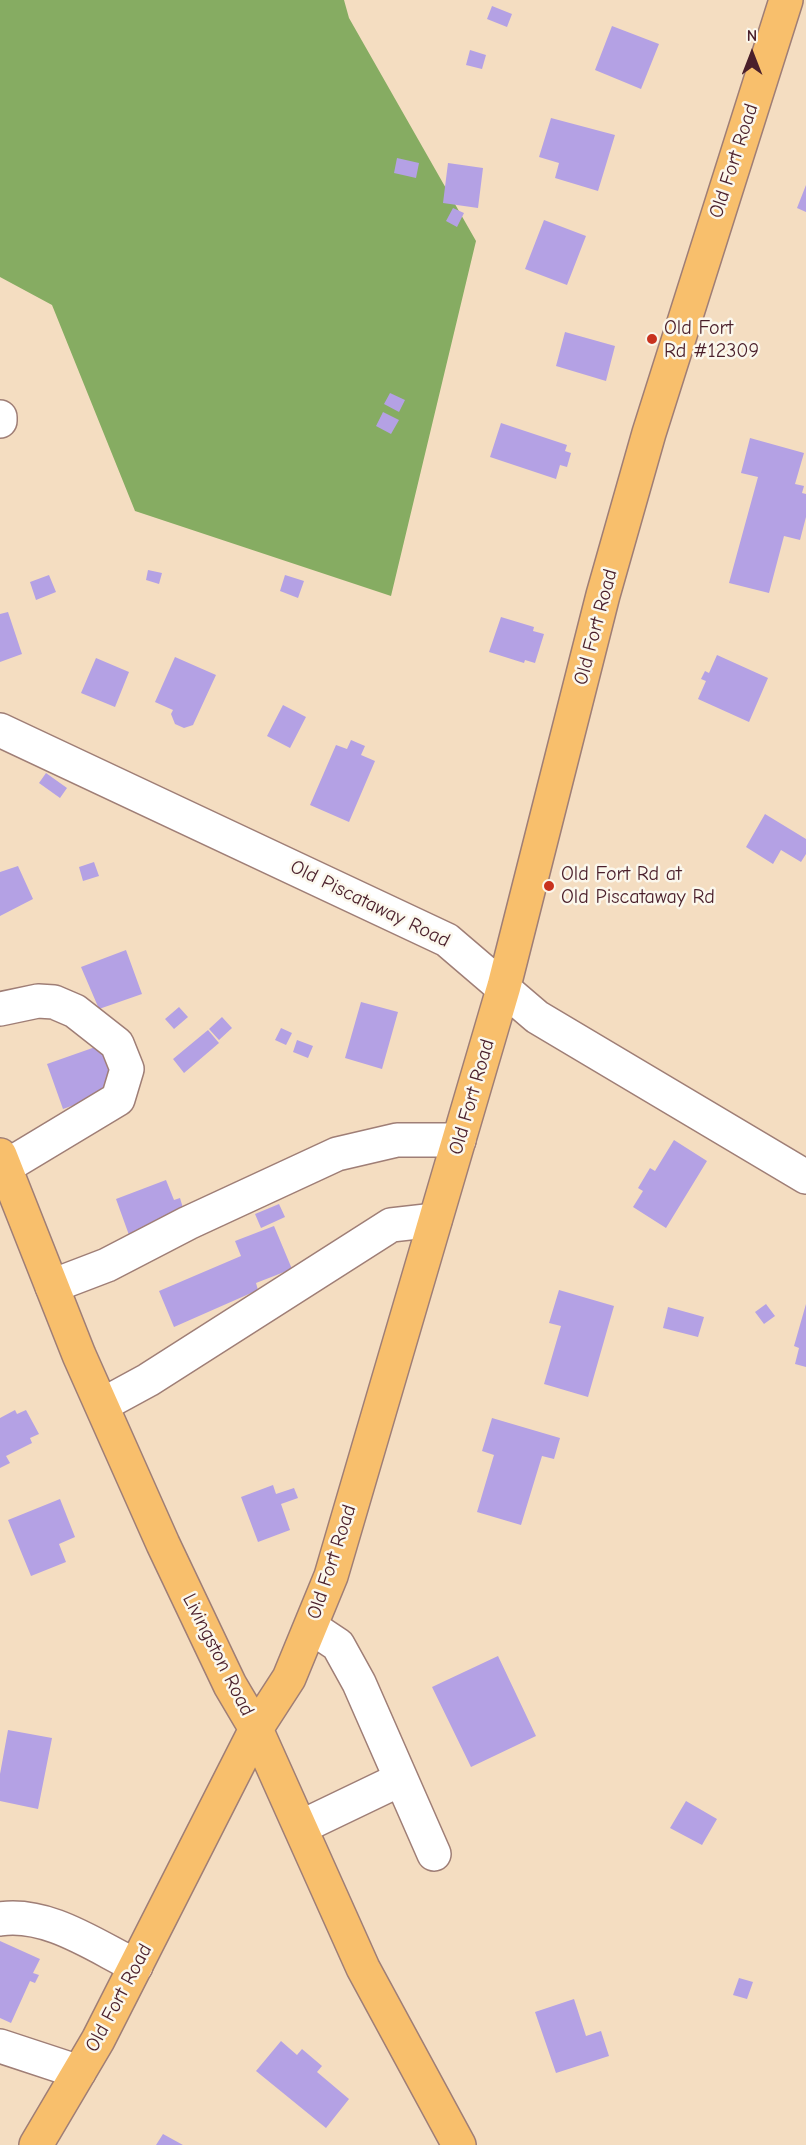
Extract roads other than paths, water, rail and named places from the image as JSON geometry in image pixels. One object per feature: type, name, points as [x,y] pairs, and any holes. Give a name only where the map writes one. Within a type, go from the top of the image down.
[{"type":"main road","name":"Old Fort Road","points":[[36,2145],[79,2072],[136,1966],[256,1729],[289,1678],[331,1576],[504,986],[603,595],[646,444],[793,3]]},
{"type":"main road","name":"Livingston Road","points":[[2,1161],[102,1405],[172,1564],[230,1685],[256,1729],[363,1968],[459,2145]]},
{"type":"street","name":"Old Piscataway Road","points":[[0,730],[437,934],[504,986],[537,1017],[806,1177]]},
{"type":"street","points":[[0,1009],[38,1001],[54,1002],[75,1011],[117,1044],[127,1069],[118,1099],[2,1161]]},
{"type":"street","points":[[52,1286],[107,1265],[188,1223],[337,1154],[397,1140],[459,1140]]},
{"type":"street","points":[[102,1405],[148,1380],[391,1225],[435,1220]]},
{"type":"street","points":[[311,1627],[338,1645],[358,1683],[434,1854]]},
{"type":"street","points":[[301,1827],[401,1779]]},
{"type":"street","points":[[0,1919],[18,1918],[45,1922],[136,1966]]},
{"type":"street","points":[[0,2046],[79,2072]]},
{"type":"place","name":"Old Fort Rd #12309","points":[[652,339]]},
{"type":"place","name":"Old Fort Rd at Old Piscataway Rd","points":[[549,886]]}]
